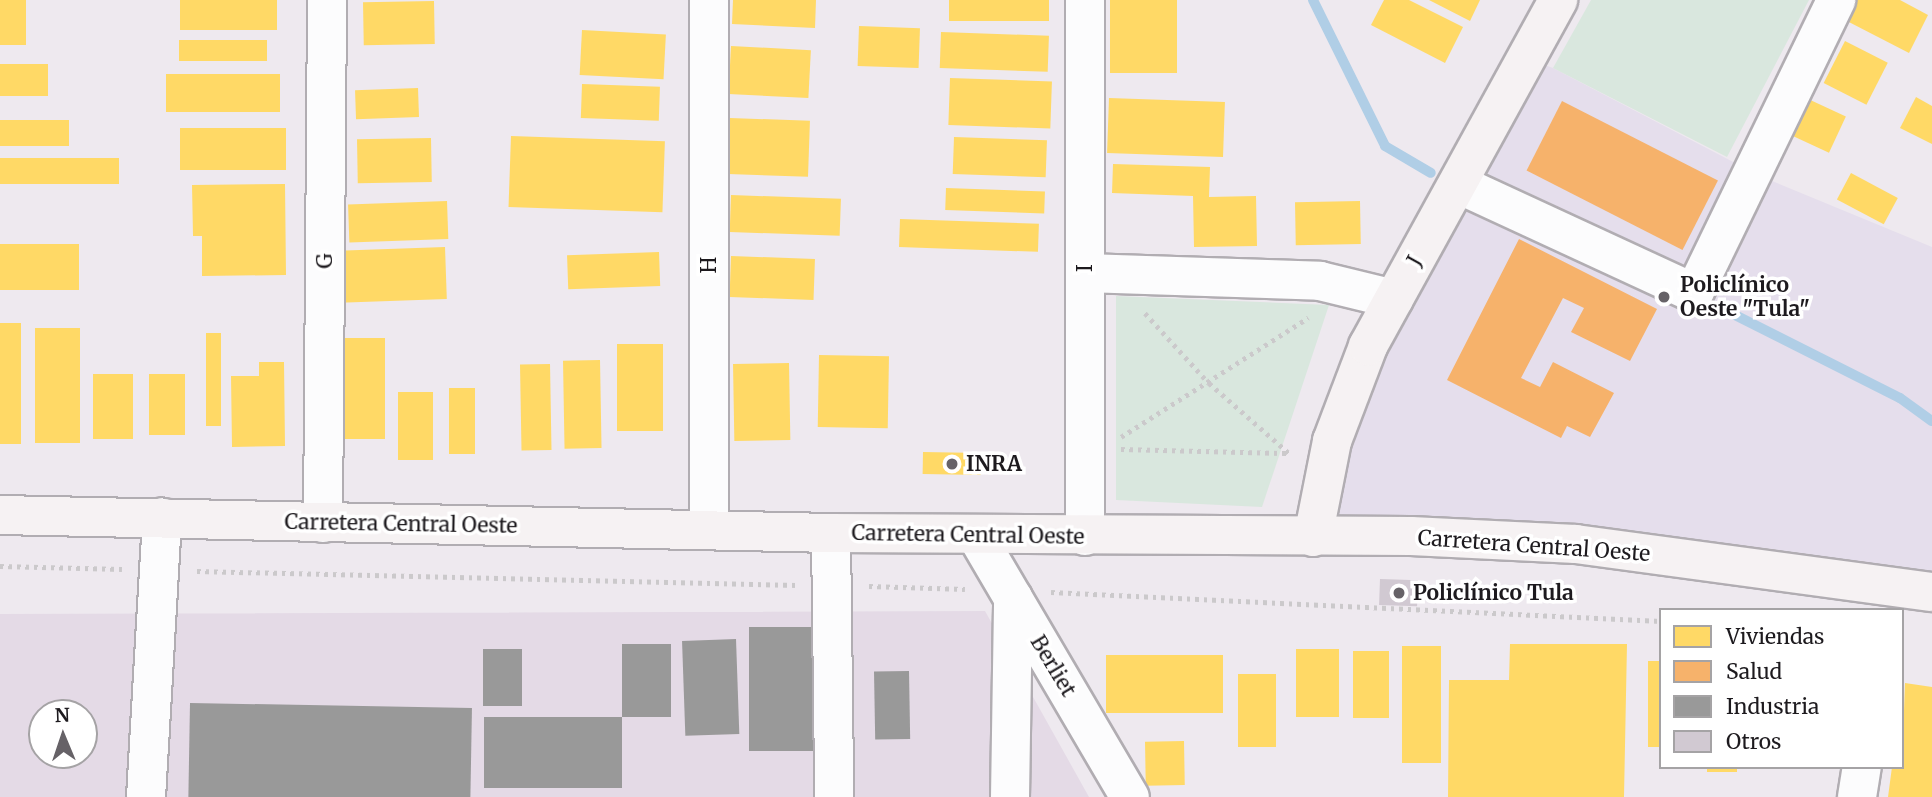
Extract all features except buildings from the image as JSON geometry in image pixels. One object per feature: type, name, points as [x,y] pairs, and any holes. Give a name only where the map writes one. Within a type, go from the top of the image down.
[{"type":"main road","name":"J","points":[[1312,537],[1330,454],[1368,346],[1558,0]]},
{"type":"main road","name":"Carretera Central Oeste","points":[[0,515],[831,533],[1410,536],[1576,544],[1891,597],[1932,592]]},
{"type":"street","name":"G","points":[[323,523],[327,0]]},
{"type":"street","name":"H","points":[[709,0],[709,530]]},
{"type":"street","name":"I","points":[[1085,0],[1097,273],[1094,448],[1086,536]]},
{"type":"street","points":[[1458,184],[1694,293],[1836,0]]},
{"type":"street","points":[[1097,273],[1320,281],[1394,299]]},
{"type":"street","points":[[146,797],[162,517]]},
{"type":"street","points":[[831,533],[834,797]]},
{"type":"street","name":"Berliet","points":[[976,535],[1130,797]]},
{"type":"street","points":[[1010,797],[1013,598]]},
{"type":"street","points":[[1857,797],[1861,769]]},
{"type":"path","points":[[1097,273],[1209,383],[1289,453]]},
{"type":"path","points":[[1094,448],[1209,383],[1353,289]]},
{"type":"path","points":[[1094,448],[1330,454]]},
{"type":"shaded area","points":[[1591,0],[1809,0],[1727,157],[1553,68]]},
{"type":"shaded area","name":"Policlínico Oeste \"Tula\"","points":[[1527,59],[1553,68],[1760,176],[1932,247],[1932,592],[1313,537],[1332,441]]},
{"type":"shaded area","points":[[1116,296],[1329,305],[1262,507],[1116,500]]},
{"type":"shaded area","points":[[985,611],[1089,797],[0,797],[0,614]]},
{"type":"waterway","points":[[1313,0],[1385,146],[1431,173]]},
{"type":"waterway","points":[[1731,313],[1900,398],[1932,421]]},
{"type":"place","name":"Policlínico Oeste \"Tula\"","points":[[1664,297]]},
{"type":"place","name":"INRA","points":[[952,464]]},
{"type":"place","name":"Policlínico Tula","points":[[1399,593]]}]
